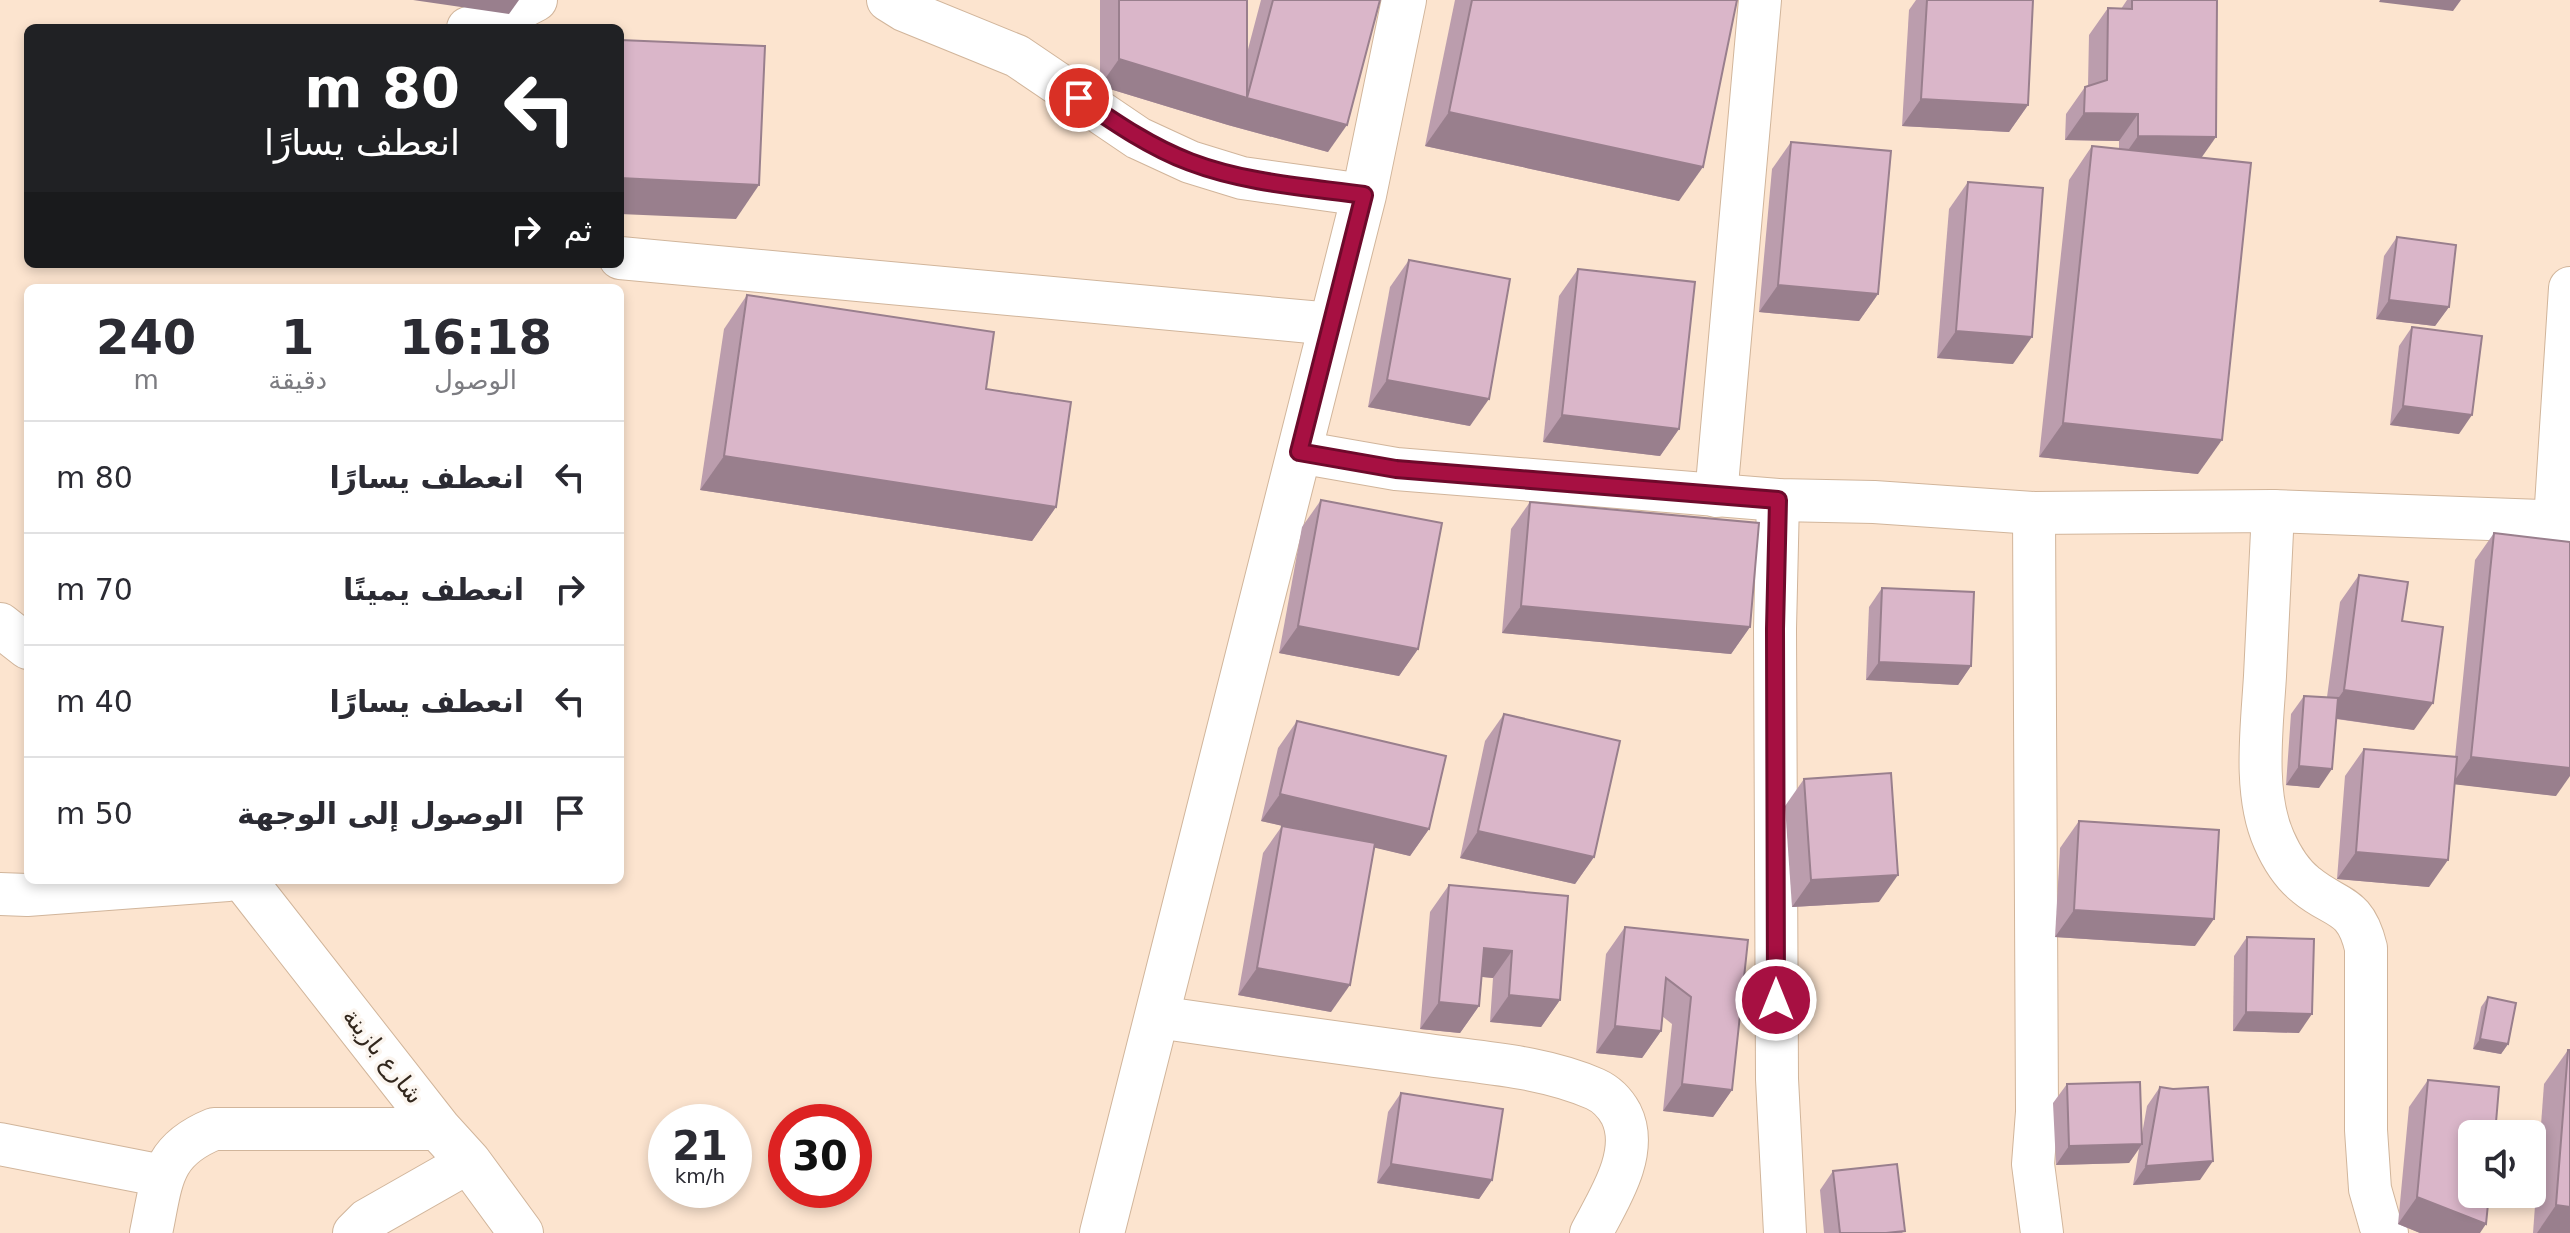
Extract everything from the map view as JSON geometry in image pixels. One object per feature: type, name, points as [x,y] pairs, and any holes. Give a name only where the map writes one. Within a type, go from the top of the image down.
[{"type":"street","points":[[480,24],[536,0]]},
{"type":"street","points":[[888,0],[904,10],[1017,56],[1138,138],[1190,162],[1242,178],[1364,195]]},
{"type":"street","points":[[1102,1233],[1364,195],[1404,0]]},
{"type":"street","points":[[1716,496],[1760,0]]},
{"type":"street","points":[[624,258],[1332,324]]},
{"type":"street","points":[[1299,452],[1396,469],[1778,500],[1874,502],[2034,513],[2273,511],[2562,522],[2570,288]]},
{"type":"street","points":[[1778,500],[1775,629],[1777,1079],[1785,1233]]},
{"type":"street","points":[[2273,511],[2262,740],[2263,805],[2273,839],[2287,864],[2306,885],[2350,913],[2361,929],[2366,948],[2366,1130],[2370,1189],[2380,1224],[2387,1233]]},
{"type":"street","points":[[2034,513],[2037,1112],[2033,1164],[2042,1233]]},
{"type":"street","points":[[0,625],[24,644]]},
{"type":"street","points":[[0,894],[27,895],[174,884]]},
{"type":"street","name":"شارع بازينة","points":[[247,884],[439,1129],[469,1162],[521,1233]]},
{"type":"street","points":[[1157,1017],[1535,1071],[1597,1090],[1611,1100],[1621,1115],[1628,1137],[1613,1191],[1591,1233]]},
{"type":"street","points":[[151,1233],[163,1176],[172,1155],[193,1138],[214,1129],[439,1129]]},
{"type":"street","points":[[0,1144],[163,1176]]},
{"type":"street","points":[[354,1233],[367,1220],[469,1162]]},
{"type":"building","points":[[1119,0],[1247,0],[1247,98],[1119,59]]},
{"type":"building","points":[[1273,0],[1380,0],[1347,125],[1247,98]]},
{"type":"building","points":[[1472,0],[1737,0],[1703,167],[1449,112]]},
{"type":"building","points":[[1927,0],[2033,0],[2028,105],[1921,99]]},
{"type":"building","points":[[2132,0],[2217,0],[2216,137],[2138,136],[2138,114],[2084,113],[2085,87],[2107,80],[2108,8],[2132,9]]},
{"type":"building","points":[[624,40],[765,46],[759,185],[624,178]]},
{"type":"building","points":[[1791,142],[1891,151],[1878,294],[1778,285]]},
{"type":"building","points":[[2092,146],[2251,163],[2222,440],[2063,423]]},
{"type":"building","points":[[1968,182],[2043,188],[2032,337],[1956,331]]},
{"type":"building","points":[[2397,237],[2456,245],[2449,307],[2389,300]]},
{"type":"building","points":[[1409,260],[1510,279],[1489,399],[1387,380]]},
{"type":"building","points":[[1578,269],[1695,282],[1679,429],[1562,415]]},
{"type":"building","points":[[747,295],[994,332],[986,389],[1071,402],[1056,507],[724,456]]},
{"type":"building","points":[[2412,327],[2482,336],[2472,415],[2403,406]]},
{"type":"building","points":[[1321,500],[1442,523],[1418,649],[1298,626]]},
{"type":"building","points":[[1530,502],[1759,523],[1750,627],[1521,606]]},
{"type":"building","points":[[2494,533],[2570,542],[2570,768],[2471,757]]},
{"type":"building","points":[[2359,575],[2408,582],[2402,621],[2443,627],[2433,703],[2344,690]]},
{"type":"building","points":[[1882,588],[1974,592],[1971,666],[1879,662]]},
{"type":"building","points":[[2304,696],[2338,698],[2332,769],[2299,766]]},
{"type":"building","points":[[1504,714],[1620,741],[1594,857],[1478,831]]},
{"type":"building","points":[[1297,721],[1446,756],[1429,829],[1280,794]]},
{"type":"building","points":[[2364,749],[2457,757],[2448,860],[2356,852]]},
{"type":"building","points":[[1891,773],[1898,875],[1811,880],[1804,779]]},
{"type":"building","points":[[2079,821],[2219,830],[2214,919],[2074,910]]},
{"type":"building","points":[[1282,826],[1375,843],[1350,985],[1257,968]]},
{"type":"building","points":[[1449,885],[1568,896],[1560,1000],[1509,995],[1512,951],[1484,948],[1479,1006],[1439,1002]]},
{"type":"building","points":[[1625,927],[1748,940],[1732,1090],[1682,1084],[1691,997],[1666,978],[1661,1031],[1615,1026]]},
{"type":"building","points":[[2247,937],[2314,939],[2312,1014],[2246,1012]]},
{"type":"building","points":[[2488,997],[2516,1003],[2508,1044],[2480,1039]]},
{"type":"building","points":[[2570,1050],[2570,1207],[2556,1205]]},
{"type":"building","points":[[2428,1080],[2499,1087],[2496,1120],[2458,1120],[2458,1208],[2488,1208],[2486,1224],[2417,1197]]},
{"type":"building","points":[[2140,1082],[2142,1144],[2069,1146],[2067,1084]]},
{"type":"building","points":[[2160,1087],[2208,1087],[2213,1161],[2146,1166]]},
{"type":"building","points":[[1401,1093],[1503,1109],[1492,1180],[1391,1164]]},
{"type":"building","points":[[1897,1164],[1905,1231],[1840,1233],[1833,1171]]},
{"type":"route","points":[[1079,98],[1138,138],[1190,162],[1242,178],[1364,195],[1299,452],[1396,469],[1778,500],[1775,629],[1776,1000]]}]
